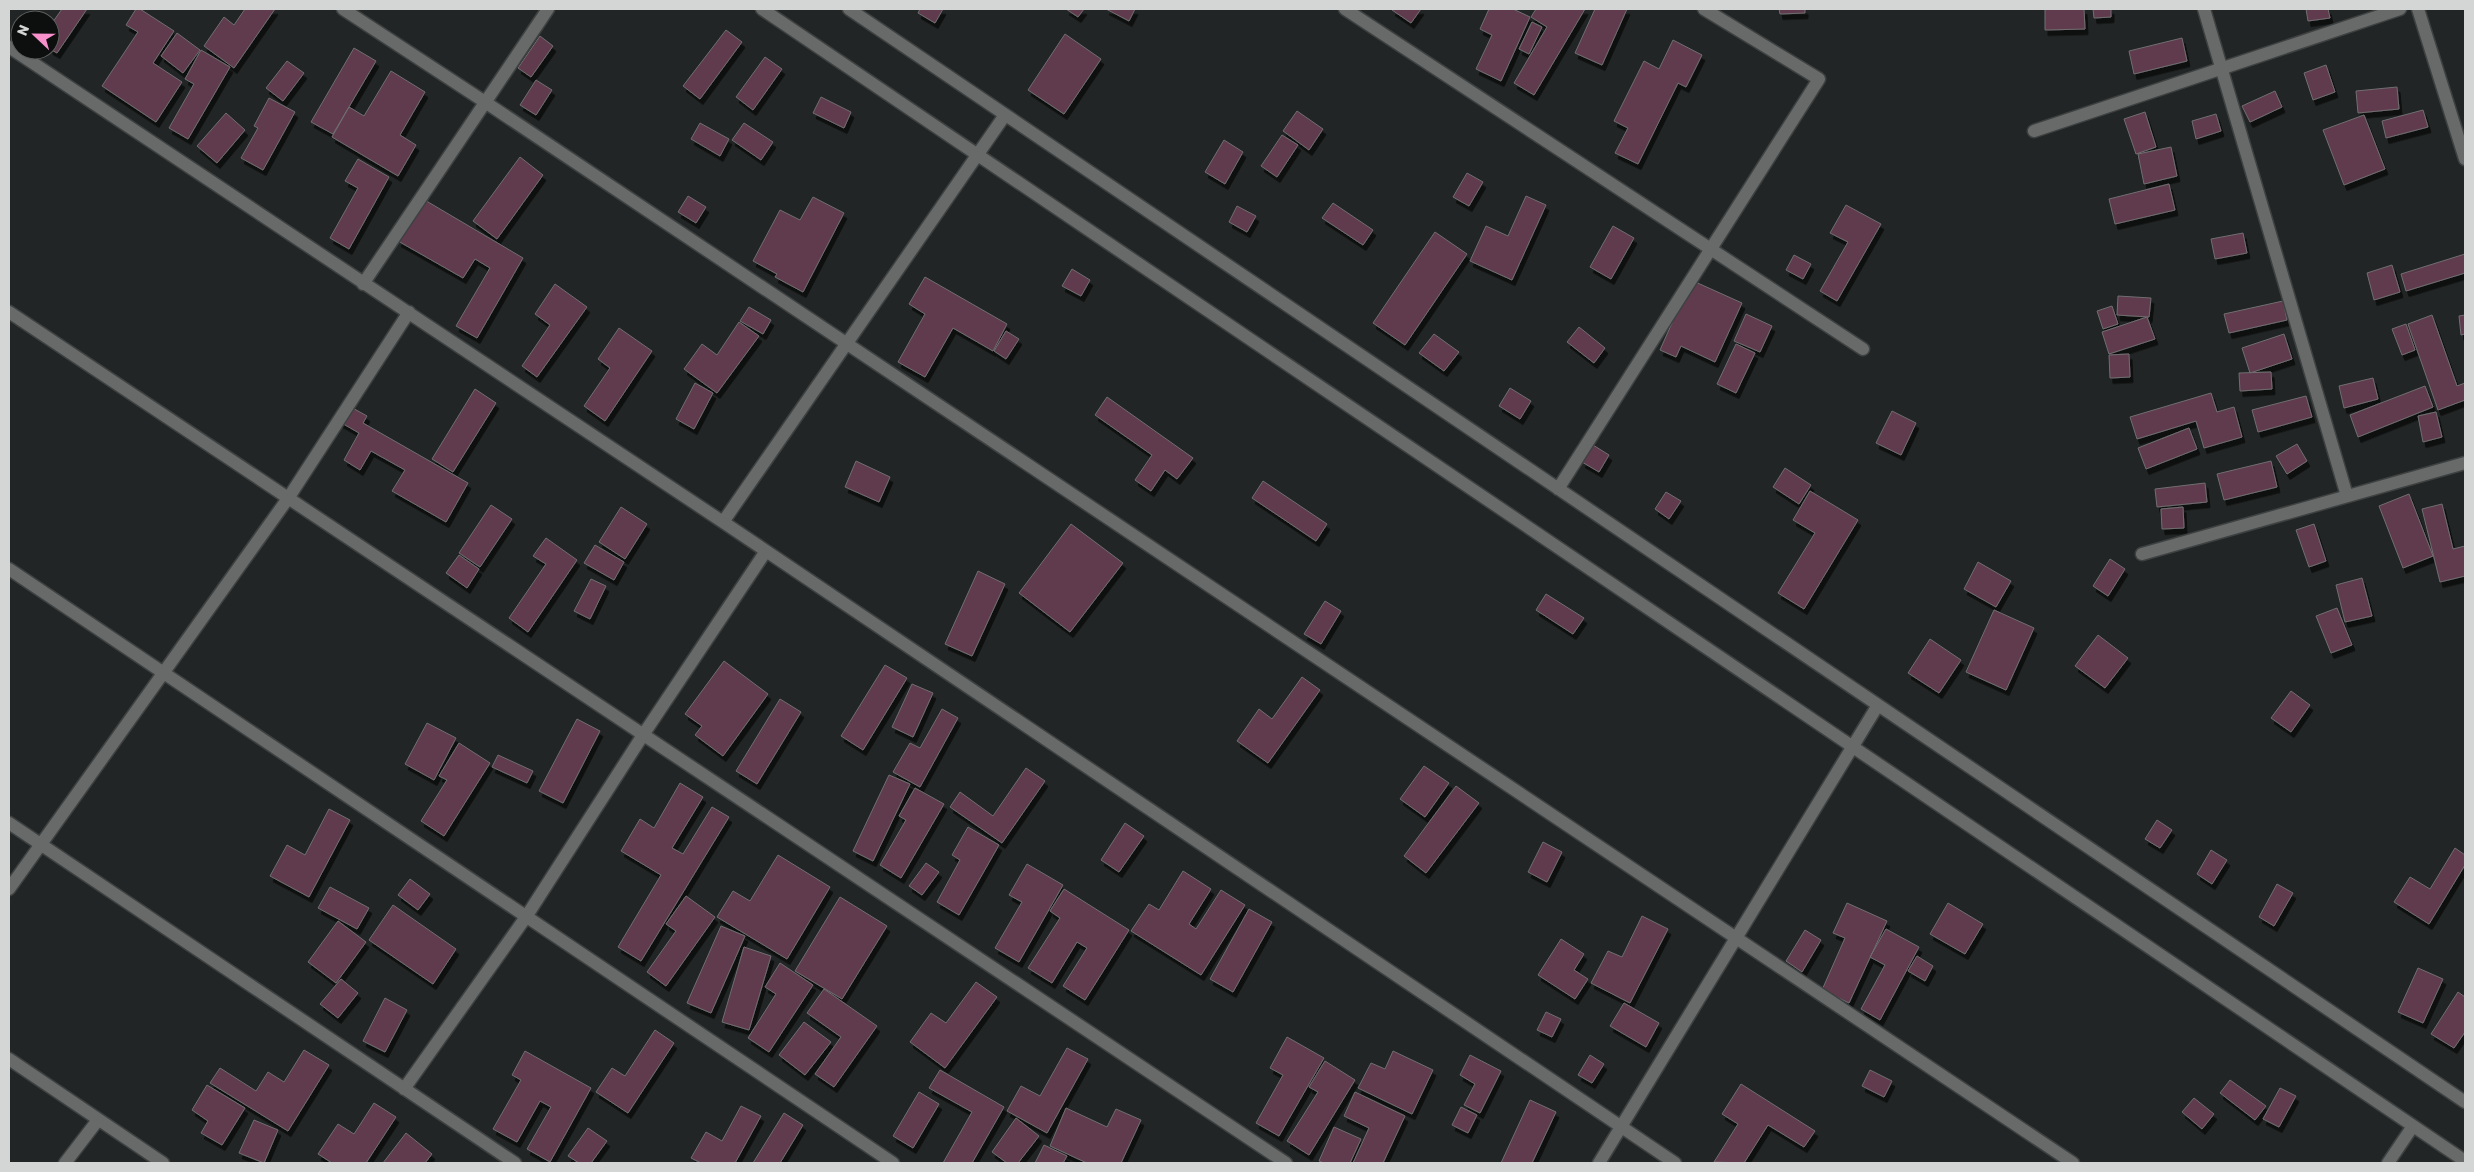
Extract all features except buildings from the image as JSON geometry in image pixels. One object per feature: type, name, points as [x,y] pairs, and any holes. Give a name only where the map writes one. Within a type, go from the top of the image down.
[{"type":"street","points":[[343,9],[2073,1163]]},
{"type":"street","points":[[364,284],[548,9]]},
{"type":"street","points":[[762,9],[2465,1161]]},
{"type":"street","points":[[849,9],[2465,1102]]},
{"type":"street","points":[[1345,9],[1863,349]]},
{"type":"street","points":[[1558,489],[1819,79],[1704,9]]},
{"type":"street","points":[[2204,9],[2347,496]]},
{"type":"street","points":[[2034,131],[2400,9]]},
{"type":"street","points":[[2418,9],[2465,159]]},
{"type":"street","points":[[9,47],[364,284],[409,312],[1675,1163]]},
{"type":"street","points":[[722,522],[1005,115]]},
{"type":"street","points":[[9,312],[1286,1163]]},
{"type":"street","points":[[9,889],[290,498],[409,312]]},
{"type":"street","points":[[2142,554],[2465,462]]},
{"type":"street","points":[[404,1089],[526,916],[643,735],[766,552]]},
{"type":"street","points":[[9,569],[893,1163]]},
{"type":"street","points":[[1600,1163],[1851,746],[1878,705]]},
{"type":"street","points":[[9,823],[515,1163]]},
{"type":"street","points":[[9,1060],[162,1163]]},
{"type":"street","points":[[65,1163],[98,1120]]},
{"type":"street","points":[[2388,1163],[2413,1126]]}]
